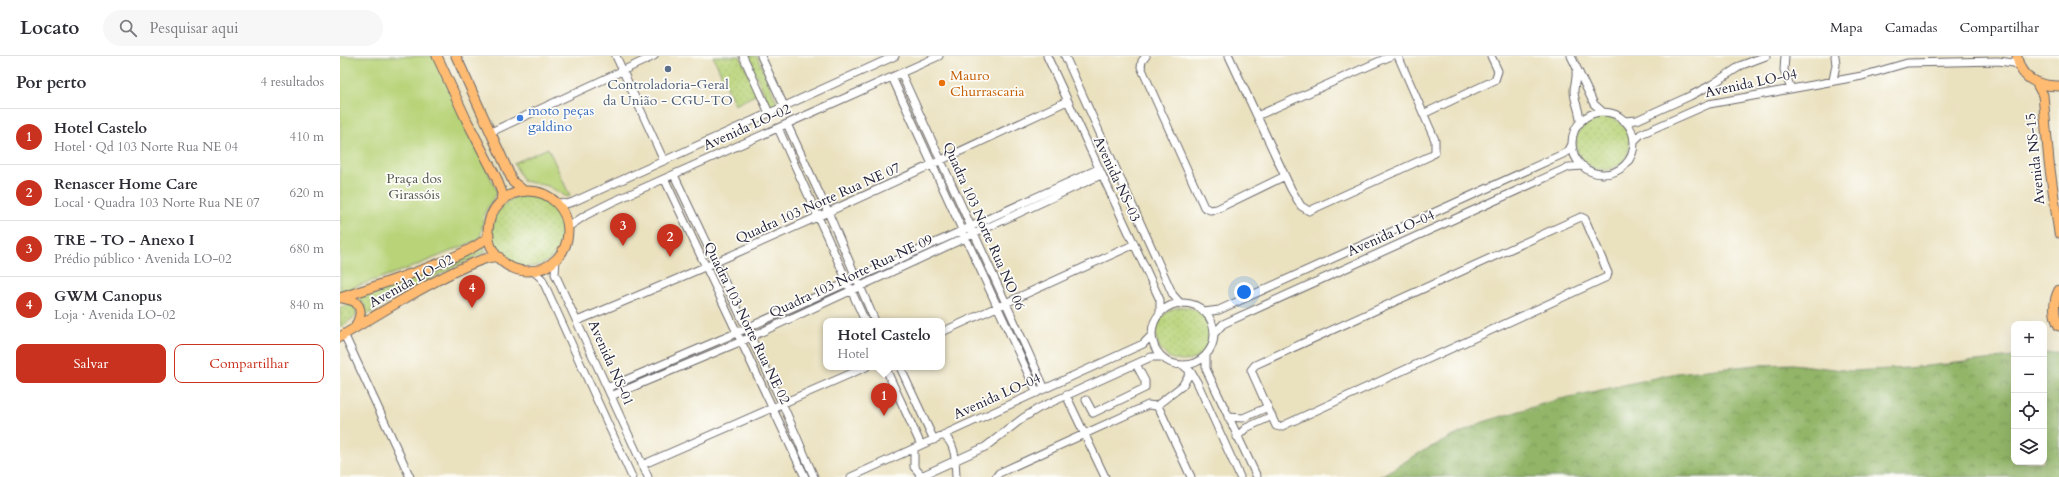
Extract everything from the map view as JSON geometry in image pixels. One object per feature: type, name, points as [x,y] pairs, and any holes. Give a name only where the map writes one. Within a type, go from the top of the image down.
[{"type":"main road","points":[[438,56],[466,119],[496,177],[502,193],[501,202]]},
{"type":"main road","name":"Avenida NS-15","points":[[2017,56],[2021,68],[2028,78],[2037,84],[2041,89],[2043,97],[2049,162],[2059,233]]},
{"type":"main road","points":[[458,57],[513,182],[524,191]]},
{"type":"main road","points":[[2037,84],[2059,86]]},
{"type":"main road","points":[[524,191],[540,192],[556,202],[564,212],[568,227],[565,246],[556,259],[545,266],[532,270],[515,268],[499,257],[492,248],[488,235],[490,218],[501,202],[510,195],[524,191]]},
{"type":"main road","name":"Avenida LO-02","points":[[340,298],[446,260],[480,244],[488,235]]},
{"type":"main road","name":"Avenida LO-02","points":[[342,335],[460,269],[485,258],[499,257]]},
{"type":"main road","points":[[2059,290],[2054,305],[2054,313],[2059,326]]},
{"type":"main road","points":[[340,298],[352,300],[359,306],[360,316],[355,328]]},
{"type":"street","points":[[616,56],[664,161]]},
{"type":"street","points":[[491,132],[654,56]]},
{"type":"street","points":[[743,56],[770,113]]},
{"type":"street","points":[[761,56],[784,106]]},
{"type":"street","name":"Avenida LO-02","points":[[568,227],[594,211],[938,56]]},
{"type":"street","name":"Avenida NS-03","points":[[1046,56],[1160,300],[1160,314]]},
{"type":"street","name":"Avenida NS-03","points":[[1064,56],[1172,295],[1181,304]]},
{"type":"street","points":[[1146,56],[1142,61],[1141,67],[1204,206],[1210,210],[1217,209],[1285,176]]},
{"type":"street","points":[[1229,56],[1285,176],[1304,210],[1313,210],[1433,155],[1436,144],[1398,56]]},
{"type":"street","points":[[1257,116],[1391,56]]},
{"type":"street","points":[[1423,114],[1495,80],[1498,71],[1491,56]]},
{"type":"street","points":[[1571,56],[1595,106],[1603,112]]},
{"type":"street","name":"Avenida LO-04","points":[[1624,121],[1635,120],[1684,99],[1711,85],[1742,65],[1766,56]]},
{"type":"street","points":[[1785,56],[1784,71],[1791,89]]},
{"type":"street","points":[[1833,80],[1836,65],[1835,56]]},
{"type":"street","name":"Avenida LO-02","points":[[556,202],[565,204],[573,202],[891,57]]},
{"type":"street","name":"Avenida LO-04","points":[[1634,141],[1641,134],[1705,105],[1762,96],[1833,80],[1874,74],[1915,62],[2002,61],[2014,63],[2021,68]]},
{"type":"street","points":[[1576,66],[1577,80],[1574,93],[1580,123]]},
{"type":"street","name":"Quadra 103 Norte Rua NO 06","points":[[901,73],[1045,389]]},
{"type":"street","name":"Quadra 103 Norte Rua NO 06","points":[[892,77],[966,238],[996,308],[1037,393]]},
{"type":"street","name":"Quadra 103 Norte Rua NE 07","points":[[577,321],[706,268],[932,166],[1067,101]]},
{"type":"street","points":[[1603,112],[1614,114],[1624,121],[1630,129],[1634,141],[1630,157],[1618,170],[1600,174],[1590,171],[1583,166],[1575,157],[1572,144],[1574,131],[1580,123],[1592,114],[1603,112]]},
{"type":"street","points":[[787,124],[828,212],[873,318]]},
{"type":"street","points":[[778,128],[864,318]]},
{"type":"street","name":"Avenida LO-04","points":[[1204,312],[1219,310],[1562,154],[1569,150],[1572,144]]},
{"type":"street","name":"Avenida LO-04","points":[[1214,334],[1223,324],[1569,166],[1583,166]]},
{"type":"street","name":"Quadra 103 Norte Rua NE 09","points":[[607,388],[736,333],[962,230],[1099,172]]},
{"type":"street","name":"Quadra 103 Norte Rua NE 09","points":[[611,396],[742,341],[859,286],[974,235],[1099,172]]},
{"type":"street","name":"Quadra 103 Norte Rua NE 02","points":[[674,175],[745,328],[783,405],[814,477]]},
{"type":"street","name":"Quadra 103 Norte Rua NE 02","points":[[665,180],[736,333],[742,341],[806,477]]},
{"type":"street","points":[[1581,218],[1585,219],[1608,273],[1607,278],[1280,427],[1276,426],[1272,416],[1251,370],[1255,365],[1581,218]]},
{"type":"street","points":[[945,331],[1133,245]]},
{"type":"street","name":"Avenida NS-01","points":[[556,259],[555,272],[648,477]]},
{"type":"street","name":"Avenida NS-01","points":[[532,270],[542,280],[632,477]]},
{"type":"street","points":[[1181,304],[1193,305],[1204,312],[1211,321],[1214,334],[1212,345],[1206,355],[1196,362],[1183,365],[1173,364],[1162,358],[1154,347],[1152,335],[1154,324],[1160,314],[1170,306],[1181,304]]},
{"type":"street","points":[[342,335],[410,477]]},
{"type":"street","name":"Avenida LO-04","points":[[851,477],[1143,344],[1152,335]]},
{"type":"street","points":[[1206,355],[1206,369],[1257,477]]},
{"type":"street","name":"Avenida LO-04","points":[[921,477],[991,444],[1030,413],[1066,395],[1151,357],[1162,358]]},
{"type":"street","points":[[1086,400],[1093,413],[1145,388],[1145,381],[1136,364]]},
{"type":"street","points":[[1183,365],[1191,372],[1240,477]]},
{"type":"street","points":[[642,465],[774,409],[859,370]]},
{"type":"street","points":[[886,370],[918,447],[914,467],[921,477]]},
{"type":"street","points":[[901,370],[934,440]]},
{"type":"street","points":[[1156,406],[1182,386],[1191,372]]},
{"type":"street","points":[[1066,395],[1105,477]]},
{"type":"street","points":[[996,477],[999,472],[1148,405],[1156,406],[1160,410],[1191,477]]},
{"type":"street","points":[[1228,416],[1243,418],[1268,407]]},
{"type":"street","points":[[1237,436],[1246,428],[1272,416]]},
{"type":"street","points":[[943,435],[952,445],[956,477]]},
{"type":"green space","name":"Praça dos Girassóis","points":[[340,56],[436,56],[497,192],[484,214],[481,235],[478,240],[415,266],[340,292]]},
{"type":"green space","points":[[713,56],[740,56],[757,94],[735,105]]},
{"type":"green space","points":[[747,56],[757,56],[779,107],[772,110]]},
{"type":"green space","points":[[1603,116],[1613,118],[1622,124],[1628,133],[1630,143],[1628,153],[1622,162],[1613,168],[1603,170],[1593,168],[1584,162],[1578,153],[1576,143],[1578,133],[1584,124],[1593,118]]},
{"type":"green space","points":[[548,148],[570,196],[567,197],[548,186],[523,181],[514,163]]},
{"type":"green space","points":[[528,195],[548,201],[558,211],[564,231],[558,251],[548,261],[528,267],[508,261],[498,251],[492,231],[498,211],[508,201]]},
{"type":"green space","points":[[484,248],[486,252],[428,280],[365,316],[364,305],[357,298],[432,272]]},
{"type":"green space","points":[[352,305],[356,308],[356,316],[340,327],[340,307]]},
{"type":"green space","points":[[1183,307],[1193,309],[1202,315],[1208,324],[1210,334],[1208,344],[1202,353],[1193,359],[1183,361],[1173,359],[1164,353],[1158,344],[1156,334],[1158,324],[1164,315],[1173,309]]},
{"type":"green space","points":[[2047,353],[2059,353],[2059,477],[1379,477],[1423,451],[1483,422],[1556,400],[1677,373],[1756,365],[1793,364],[1851,371],[1908,368],[2011,357],[2011,465],[2047,465]]},
{"type":"place","name":"Controladoria-Geral da União - CGU-TO","points":[[668,69]]},
{"type":"place","name":"Mauro Churrascaria","points":[[942,83]]},
{"type":"place","name":"moto peças galdino","points":[[520,118]]},
{"type":"place","name":"TRE - TO - Anexo I","points":[[623,246]]},
{"type":"place","name":"Renascer Home Care","points":[[670,257]]},
{"type":"place","name":"GWM Canopus","points":[[472,308]]},
{"type":"place","name":"Hotel Castelo","points":[[884,416]]}]
